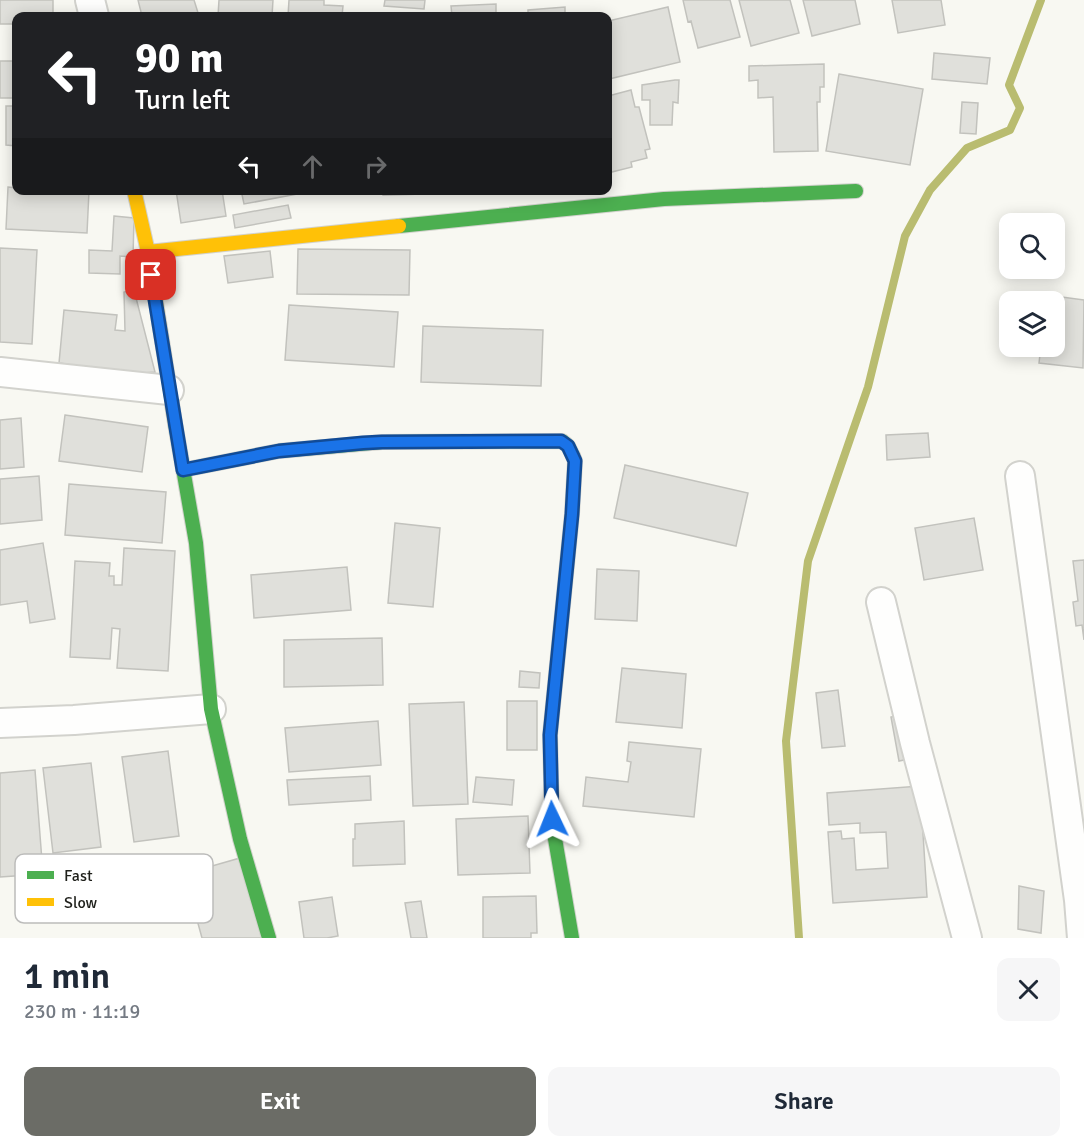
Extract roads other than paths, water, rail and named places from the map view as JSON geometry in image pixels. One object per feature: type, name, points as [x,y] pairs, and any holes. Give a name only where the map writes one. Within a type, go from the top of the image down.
[{"type":"street","points":[[148,252],[664,199],[856,191]]},
{"type":"street","points":[[135,195],[148,252],[196,543],[211,709],[240,839],[269,938]]},
{"type":"street","points":[[0,372],[169,390]]},
{"type":"street","points":[[183,470],[279,451],[382,442],[561,441],[568,446],[575,461],[572,514],[550,735],[552,819],[572,938]]},
{"type":"street","points":[[1020,476],[1079,900],[1082,938]]},
{"type":"street","points":[[881,602],[915,743],[967,938]]},
{"type":"street","points":[[0,723],[75,720],[211,709]]},
{"type":"waterway","points":[[799,938],[786,741],[808,561],[868,387],[905,236],[930,190],[967,148],[1010,130],[1020,108],[1009,85],[1041,0]]}]
